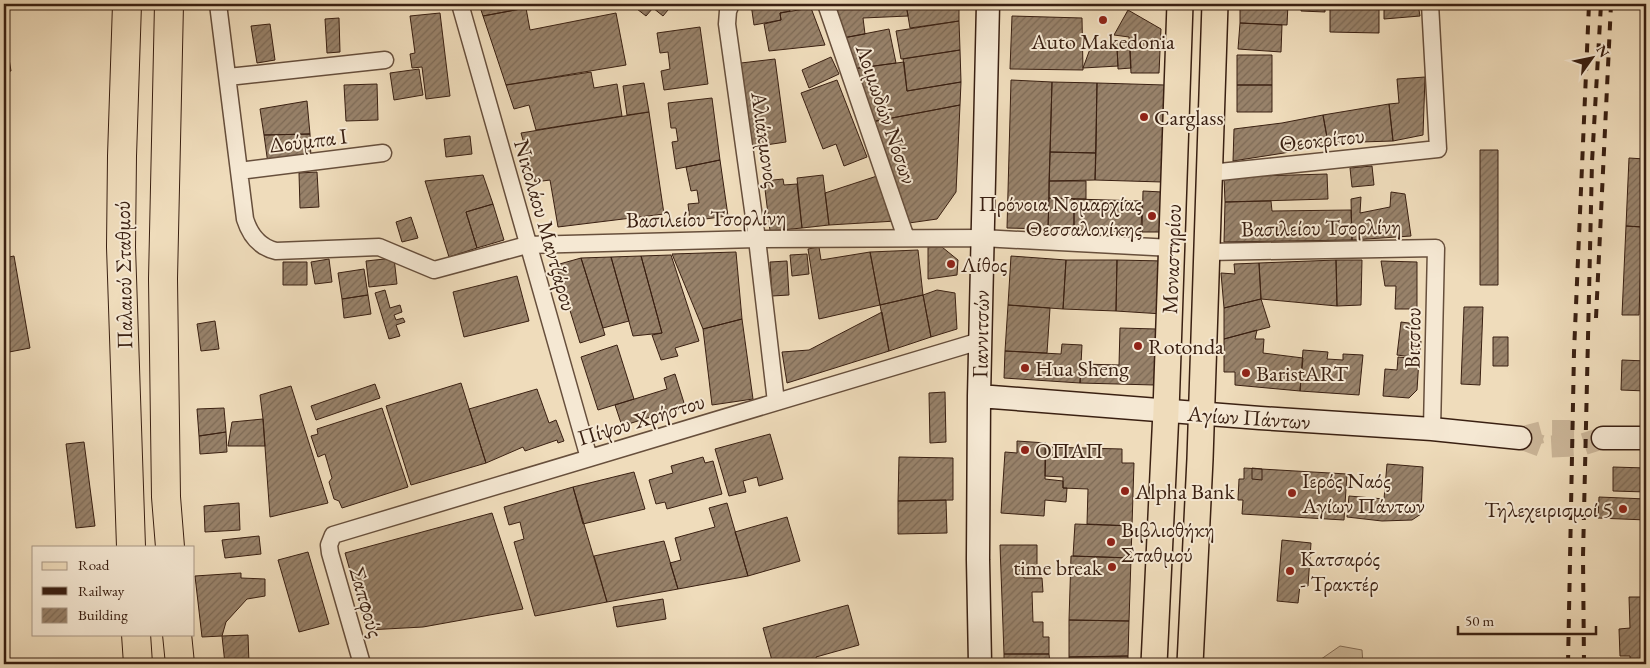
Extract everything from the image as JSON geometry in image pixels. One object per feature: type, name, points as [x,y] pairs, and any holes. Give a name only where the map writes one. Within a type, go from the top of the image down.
[{"type":"highway","name":"Παλαιού Σταθμού","points":[[127,4],[121,247],[131,546]]},
{"type":"highway","name":"Παλαιού Σταθμού","points":[[169,4],[163,279],[166,487],[170,546]]},
{"type":"highway","points":[[136,636],[138,664]]},
{"type":"highway","points":[[177,636],[180,664]]},
{"type":"main road","name":"Γιαννιτσών","points":[[980,664],[978,560],[979,396],[988,4]]},
{"type":"main road","name":"Μοναστηρίου","points":[[1154,664],[1166,411],[1180,4]]},
{"type":"main road","name":"Μοναστηρίου","points":[[1190,664],[1216,4]]},
{"type":"main road","name":"Αγίων Πάντων","points":[[979,396],[1432,429],[1520,438]]},
{"type":"main road","points":[[1603,438],[1646,438]]},
{"type":"street","points":[[218,4],[239,171]]},
{"type":"street","name":"Νικολάου Μαντζάρου","points":[[460,4],[589,458]]},
{"type":"street","name":"Λοιμωδών Νόσων","points":[[826,4],[906,238]]},
{"type":"street","name":"Θεοκρίτου","points":[[1210,174],[1438,149],[1430,4]]},
{"type":"street","name":"Αλιάκμονος","points":[[726,6],[757,239],[776,402]]},
{"type":"street","points":[[228,77],[385,60]]},
{"type":"street","name":"Δούμπα Ι","points":[[239,171],[383,153]]},
{"type":"street","name":"Βασιλείου Τσορλίνη","points":[[239,171],[245,219],[254,237],[264,247],[276,252],[379,247],[434,270],[527,245],[757,239],[982,238],[1172,248]]},
{"type":"street","name":"Βασιλείου Τσορλίνη","points":[[1207,252],[1436,248]]},
{"type":"street","name":"Βιτσίου","points":[[1432,429],[1436,248]]},
{"type":"street","name":"Πίψου Χρήστου","points":[[330,553],[329,546],[332,535],[980,341]]},
{"type":"street","name":"Σαπφούς","points":[[330,553],[362,664]]},
{"type":"shaded area","points":[[1340,646],[1362,650],[1363,664],[1314,664]]},
{"type":"building","points":[[379,4],[420,4],[420,6],[379,8]]},
{"type":"building","points":[[479,4],[534,4],[526,8],[483,16]]},
{"type":"building","points":[[641,4],[673,4],[663,16],[653,8],[646,16],[637,9]]},
{"type":"building","points":[[751,4],[788,4],[790,11],[780,13],[781,20],[754,25]]},
{"type":"building","points":[[836,4],[906,4],[908,16],[863,18],[865,34],[843,38]]},
{"type":"building","points":[[906,4],[959,4],[959,21],[910,28]]},
{"type":"building","points":[[1240,4],[1288,4],[1287,25],[1240,23]]},
{"type":"building","points":[[1302,4],[1325,4],[1325,12],[1301,11]]},
{"type":"building","points":[[1330,4],[1379,4],[1379,33],[1330,32]]},
{"type":"building","points":[[1384,4],[1418,4],[1420,16],[1384,19]]},
{"type":"building","points":[[526,8],[530,30],[616,13],[626,65],[506,85],[483,16]]},
{"type":"building","points":[[811,8],[825,45],[769,51],[764,24],[781,20],[780,13]]},
{"type":"building","points":[[1128,10],[1161,29],[1159,73],[1131,73],[1129,37],[1114,35]]},
{"type":"building","points":[[440,13],[450,96],[426,99],[422,67],[412,68],[410,54],[415,53],[410,16]]},
{"type":"building","points":[[1012,16],[1082,18],[1083,70],[1010,69]]},
{"type":"building","points":[[339,18],[340,52],[327,53],[325,19]]},
{"type":"building","points":[[959,21],[960,50],[901,59],[896,31]]},
{"type":"building","points":[[1240,23],[1282,25],[1281,52],[1238,49]]},
{"type":"building","points":[[270,24],[275,60],[257,63],[251,26]]},
{"type":"building","points":[[700,27],[708,84],[664,90],[661,71],[670,69],[668,52],[660,53],[657,33]]},
{"type":"building","points":[[4,28],[11,71],[4,72]]},
{"type":"building","points":[[889,29],[896,63],[852,69],[843,38]]},
{"type":"building","points":[[1117,44],[1130,44],[1131,68],[1118,69]]},
{"type":"building","points":[[1090,49],[1117,49],[1118,66],[1083,68]]},
{"type":"building","points":[[960,50],[961,82],[907,91],[903,59]]},
{"type":"building","points":[[1237,55],[1272,55],[1272,85],[1237,85]]},
{"type":"building","points":[[831,57],[839,74],[809,88],[802,70]]},
{"type":"building","points":[[775,59],[786,142],[752,147],[741,63]]},
{"type":"building","points":[[904,62],[907,91],[961,82],[960,105],[871,122],[852,69]]},
{"type":"building","points":[[419,69],[423,95],[394,100],[390,73]]},
{"type":"building","points":[[591,72],[594,88],[617,84],[622,116],[536,130],[529,105],[514,109],[506,85]]},
{"type":"building","points":[[1425,77],[1423,135],[1393,141],[1389,104],[1399,103],[1397,79]]},
{"type":"building","points":[[837,80],[867,157],[844,166],[836,144],[823,149],[801,93]]},
{"type":"building","points":[[1011,80],[1052,82],[1048,229],[1007,228]]},
{"type":"building","points":[[1052,82],[1097,83],[1096,153],[1050,152]]},
{"type":"building","points":[[644,83],[649,112],[627,115],[623,86]]},
{"type":"building","points":[[1097,83],[1165,85],[1162,182],[1095,180]]},
{"type":"building","points":[[377,84],[378,120],[346,121],[344,85]]},
{"type":"building","points":[[1237,85],[1272,85],[1272,112],[1237,112]]},
{"type":"building","points":[[712,98],[720,160],[676,169],[672,142],[678,141],[676,128],[671,128],[668,103]]},
{"type":"building","points":[[307,101],[310,134],[264,135],[260,109]]},
{"type":"building","points":[[1389,104],[1393,141],[1328,143],[1323,115]]},
{"type":"building","points":[[960,105],[956,192],[937,219],[909,223],[871,122]]},
{"type":"building","points":[[649,112],[664,214],[558,227],[550,180],[535,182],[521,133]]},
{"type":"building","points":[[1323,115],[1328,143],[1284,153],[1233,161],[1234,129],[1282,123]]},
{"type":"building","points":[[310,134],[311,159],[268,164],[264,135]]},
{"type":"building","points":[[470,136],[472,154],[446,157],[444,139]]},
{"type":"building","points":[[1480,150],[1498,150],[1498,285],[1480,285]]},
{"type":"building","points":[[1050,152],[1096,153],[1095,180],[1049,181]]},
{"type":"building","points":[[1629,158],[1645,159],[1642,227],[1626,226]]},
{"type":"building","points":[[720,160],[728,216],[690,221],[688,204],[699,203],[697,190],[691,191],[686,167]]},
{"type":"building","points":[[1372,166],[1374,185],[1352,187],[1350,168]]},
{"type":"building","points":[[317,172],[319,207],[300,208],[299,173]]},
{"type":"building","points":[[1327,174],[1328,199],[1225,202],[1224,177]]},
{"type":"building","points":[[483,175],[493,204],[466,212],[477,248],[449,257],[425,181]]},
{"type":"building","points":[[823,175],[829,225],[802,228],[797,178]]},
{"type":"building","points":[[877,176],[896,221],[829,225],[825,193]]},
{"type":"building","points":[[783,179],[784,185],[797,184],[802,228],[770,231],[764,181]]},
{"type":"building","points":[[1049,181],[1086,181],[1086,199],[1049,198]]},
{"type":"building","name":"Πρόνοια Νομαρχίας Θεσσαλονίκης","points":[[1143,191],[1162,192],[1162,232],[1142,232]]},
{"type":"building","points":[[1391,192],[1405,194],[1411,236],[1352,240],[1351,199],[1361,197],[1360,213],[1390,207]]},
{"type":"building","points":[[1049,198],[1074,199],[1074,230],[1048,229]]},
{"type":"building","points":[[1074,199],[1142,201],[1141,232],[1074,230]]},
{"type":"building","points":[[1271,201],[1272,211],[1351,210],[1352,240],[1224,242],[1225,202]]},
{"type":"building","points":[[493,204],[504,240],[477,248],[466,212]]},
{"type":"building","points":[[411,217],[418,238],[402,242],[396,222]]},
{"type":"building","points":[[1626,226],[1642,227],[1639,315],[1622,315]]},
{"type":"building","points":[[819,247],[821,260],[870,252],[880,305],[819,319],[808,249]]},
{"type":"building","points":[[928,247],[942,247],[958,260],[957,275],[928,279]]},
{"type":"building","points":[[918,250],[923,295],[880,305],[870,252]]},
{"type":"building","points":[[736,252],[742,319],[703,329],[672,254]]},
{"type":"building","points":[[807,254],[809,274],[792,276],[790,255]]},
{"type":"building","points":[[671,255],[699,341],[675,348],[678,356],[661,360],[652,335],[662,333],[641,256]]},
{"type":"building","points":[[14,256],[30,348],[4,353],[4,258]]},
{"type":"building","points":[[641,256],[662,333],[633,336],[611,257]]},
{"type":"building","points":[[1011,256],[1066,260],[1063,309],[1008,305]]},
{"type":"building","points":[[611,257],[629,321],[603,328],[581,258]]},
{"type":"building","points":[[394,258],[397,284],[369,287],[366,261]]},
{"type":"building","points":[[581,258],[605,335],[580,343],[556,265]]},
{"type":"building","points":[[329,259],[332,282],[315,284],[311,262]]},
{"type":"building","points":[[1066,260],[1117,260],[1116,311],[1063,309]]},
{"type":"building","points":[[1117,260],[1164,261],[1163,314],[1116,311]]},
{"type":"building","points":[[1336,260],[1337,306],[1261,299],[1259,263]]},
{"type":"building","points":[[1336,260],[1362,260],[1361,305],[1337,306]]},
{"type":"building","points":[[787,261],[789,295],[772,296],[770,262]]},
{"type":"building","points":[[1381,261],[1417,262],[1417,309],[1395,309],[1396,286],[1385,286]]},
{"type":"building","points":[[283,262],[307,262],[307,285],[283,285]]},
{"type":"building","points":[[1259,263],[1261,299],[1224,308],[1221,273],[1235,274],[1234,264]]},
{"type":"building","points":[[364,269],[368,295],[342,299],[338,273]]},
{"type":"building","points":[[517,276],[529,321],[464,337],[453,292]]},
{"type":"building","points":[[385,290],[390,308],[400,305],[402,312],[394,315],[396,320],[403,318],[405,322],[396,325],[400,336],[389,339],[375,293]]},
{"type":"building","points":[[937,290],[955,293],[957,329],[931,337],[923,295]]},
{"type":"building","points":[[368,295],[371,314],[344,318],[342,299]]},
{"type":"building","points":[[923,295],[931,337],[889,351],[880,305]]},
{"type":"building","points":[[1261,299],[1270,327],[1224,339],[1224,308]]},
{"type":"building","points":[[1008,305],[1050,308],[1047,353],[1005,351]]},
{"type":"building","points":[[1464,307],[1483,307],[1480,385],[1461,384]]},
{"type":"building","points":[[882,312],[889,351],[787,383],[782,352],[809,350]]},
{"type":"building","points":[[742,319],[753,399],[712,405],[703,329]]},
{"type":"building","points":[[215,321],[219,349],[201,351],[197,324]]},
{"type":"building","points":[[1401,322],[1416,324],[1414,340],[1421,341],[1419,358],[1397,355]]},
{"type":"building","name":"Rotonda","points":[[1120,328],[1156,329],[1154,385],[1080,383],[1081,364],[1119,365]]},
{"type":"building","points":[[1257,330],[1255,339],[1264,339],[1263,353],[1303,358],[1300,391],[1235,385],[1235,372],[1224,372],[1224,339]]},
{"type":"building","points":[[1493,337],[1508,337],[1508,366],[1493,366]]},
{"type":"building","points":[[1062,344],[1082,345],[1080,383],[1004,378],[1005,351],[1061,354]]},
{"type":"building","points":[[617,345],[634,399],[598,410],[581,357]]},
{"type":"building","points":[[1303,350],[1328,352],[1327,359],[1343,360],[1343,354],[1363,355],[1359,395],[1300,391]]},
{"type":"building","points":[[1398,357],[1419,359],[1417,390],[1409,398],[1383,396],[1385,369],[1397,370]]},
{"type":"building","points":[[1622,360],[1646,361],[1646,391],[1621,390]]},
{"type":"building","points":[[675,374],[685,406],[622,426],[615,405],[667,389],[664,378]]},
{"type":"building","points":[[461,383],[486,463],[411,485],[386,406]]},
{"type":"building","points":[[375,384],[380,398],[316,420],[311,406]]},
{"type":"building","points":[[291,386],[328,503],[270,517],[260,395]]},
{"type":"building","points":[[537,389],[549,423],[556,420],[564,441],[558,443],[557,440],[525,451],[523,447],[486,463],[469,409]]},
{"type":"building","points":[[945,392],[946,442],[930,443],[929,393]]},
{"type":"building","points":[[224,408],[226,432],[199,436],[197,409]]},
{"type":"building","points":[[382,408],[408,487],[342,508],[339,501],[334,499],[329,482],[332,478],[325,454],[318,457],[311,436],[318,434],[317,429]]},
{"type":"building","points":[[263,419],[265,446],[228,446],[232,422]]},
{"type":"building","points":[[226,432],[227,452],[200,454],[199,436]]},
{"type":"building","points":[[770,434],[783,479],[759,486],[757,477],[743,481],[746,492],[729,496],[715,449]]},
{"type":"building","points":[[1017,441],[1046,443],[1045,479],[1063,481],[1063,488],[1067,488],[1066,502],[1045,500],[1044,516],[1001,513],[1005,452],[1017,453]]},
{"type":"building","points":[[84,442],[95,526],[76,528],[66,444]]},
{"type":"building","points":[[1045,447],[1122,449],[1122,463],[1134,463],[1132,526],[1087,524],[1088,489],[1063,488],[1063,477],[1045,476]]},
{"type":"building","points":[[703,457],[705,463],[713,461],[722,494],[667,509],[665,502],[656,504],[649,480],[673,473],[671,466]]},
{"type":"building","points":[[899,457],[953,458],[953,500],[898,501]]},
{"type":"building","points":[[1387,464],[1423,467],[1421,514],[1412,520],[1382,521],[1347,517],[1349,496],[1384,499]]},
{"type":"building","points":[[1613,467],[1646,468],[1646,492],[1613,491]]},
{"type":"building","name":"Ιερός Ναός Αγίων Πάντων","points":[[1244,468],[1347,474],[1344,520],[1242,514],[1243,500],[1238,500],[1239,479],[1244,479]]},
{"type":"building","points":[[1252,468],[1262,469],[1262,480],[1252,479]]},
{"type":"building","points":[[634,472],[645,509],[583,524],[573,487]]},
{"type":"building","points":[[573,487],[607,602],[535,616],[514,542],[524,539],[520,522],[509,525],[504,507]]},
{"type":"building","name":"Τηλεχειρισμοί 5","points":[[1599,497],[1646,499],[1646,520],[1598,518]]},
{"type":"building","points":[[946,500],[947,533],[898,534],[898,501]]},
{"type":"building","points":[[239,503],[240,530],[205,532],[204,506]]},
{"type":"building","points":[[727,503],[748,576],[678,589],[670,563],[681,560],[675,538],[715,527],[709,508]]},
{"type":"building","points":[[492,513],[523,609],[423,627],[367,630],[345,553]]},
{"type":"building","points":[[787,517],[800,561],[748,576],[735,532]]},
{"type":"building","points":[[1075,524],[1132,526],[1131,558],[1073,556]]},
{"type":"building","points":[[259,536],[261,554],[225,558],[222,540]]},
{"type":"building","points":[[1282,540],[1311,543],[1308,586],[1300,585],[1298,603],[1277,601]]},
{"type":"building","points":[[664,541],[678,589],[607,602],[594,556]]},
{"type":"building","points":[[1000,545],[1037,545],[1037,573],[1024,573],[1024,578],[1042,578],[1043,592],[1032,592],[1033,622],[1043,622],[1043,637],[1049,637],[1049,654],[1004,654]]},
{"type":"building","points":[[308,552],[329,624],[299,632],[278,560]]},
{"type":"building","points":[[1071,556],[1131,558],[1129,621],[1069,620]]},
{"type":"building","points":[[241,573],[241,578],[265,579],[265,596],[247,599],[226,622],[222,636],[202,637],[195,576]]},
{"type":"building","points":[[1629,597],[1646,597],[1646,664],[1630,664],[1630,656],[1620,656],[1619,629],[1630,628]]},
{"type":"building","points":[[663,599],[666,619],[617,627],[613,607]]},
{"type":"building","points":[[848,605],[859,645],[816,657],[818,664],[773,664],[763,628]]},
{"type":"building","points":[[1069,620],[1129,621],[1128,656],[1069,657]]},
{"type":"building","points":[[248,635],[249,664],[225,664],[222,636]]},
{"type":"building","points":[[1004,654],[1049,654],[1050,664],[1004,664]]},
{"type":"building","points":[[1128,656],[1128,664],[1069,664],[1069,657]]},
{"type":"tunnel","points":[[1520,438],[1546,431],[1583,431]]},
{"type":"tunnel","points":[[1520,438],[1544,447],[1581,445],[1603,438]]},
{"type":"railway","points":[[1568,664],[1574,352],[1589,4]]},
{"type":"railway","points":[[1584,664],[1583,557],[1592,162],[1601,4]]},
{"type":"railway","points":[[1596,318],[1611,4]]},
{"type":"place","name":"Auto Makedonia","points":[[1103,20]]},
{"type":"place","name":"Carglass","points":[[1144,117]]},
{"type":"place","name":"Πρόνοια Νομαρχίας Θεσσαλονίκης","points":[[1152,216]]},
{"type":"place","name":"Λίθος","points":[[951,264]]},
{"type":"place","name":"Rotonda","points":[[1138,346]]},
{"type":"place","name":"Hua Sheng","points":[[1025,368]]},
{"type":"place","name":"BaristART","points":[[1246,373]]},
{"type":"place","name":"ΟΠΑΠ","points":[[1025,450]]},
{"type":"place","name":"Alpha Bank","points":[[1125,491]]},
{"type":"place","name":"Ιερός Ναός Αγίων Πάντων","points":[[1292,493]]},
{"type":"place","name":"Τηλεχειρισμοί 5","points":[[1623,509]]},
{"type":"place","name":"Βιβλιοθήκη Σταθμού","points":[[1111,542]]},
{"type":"place","name":"time break","points":[[1112,567]]},
{"type":"place","name":"Κατσαρός - Τρακτέρ","points":[[1290,571]]}]
